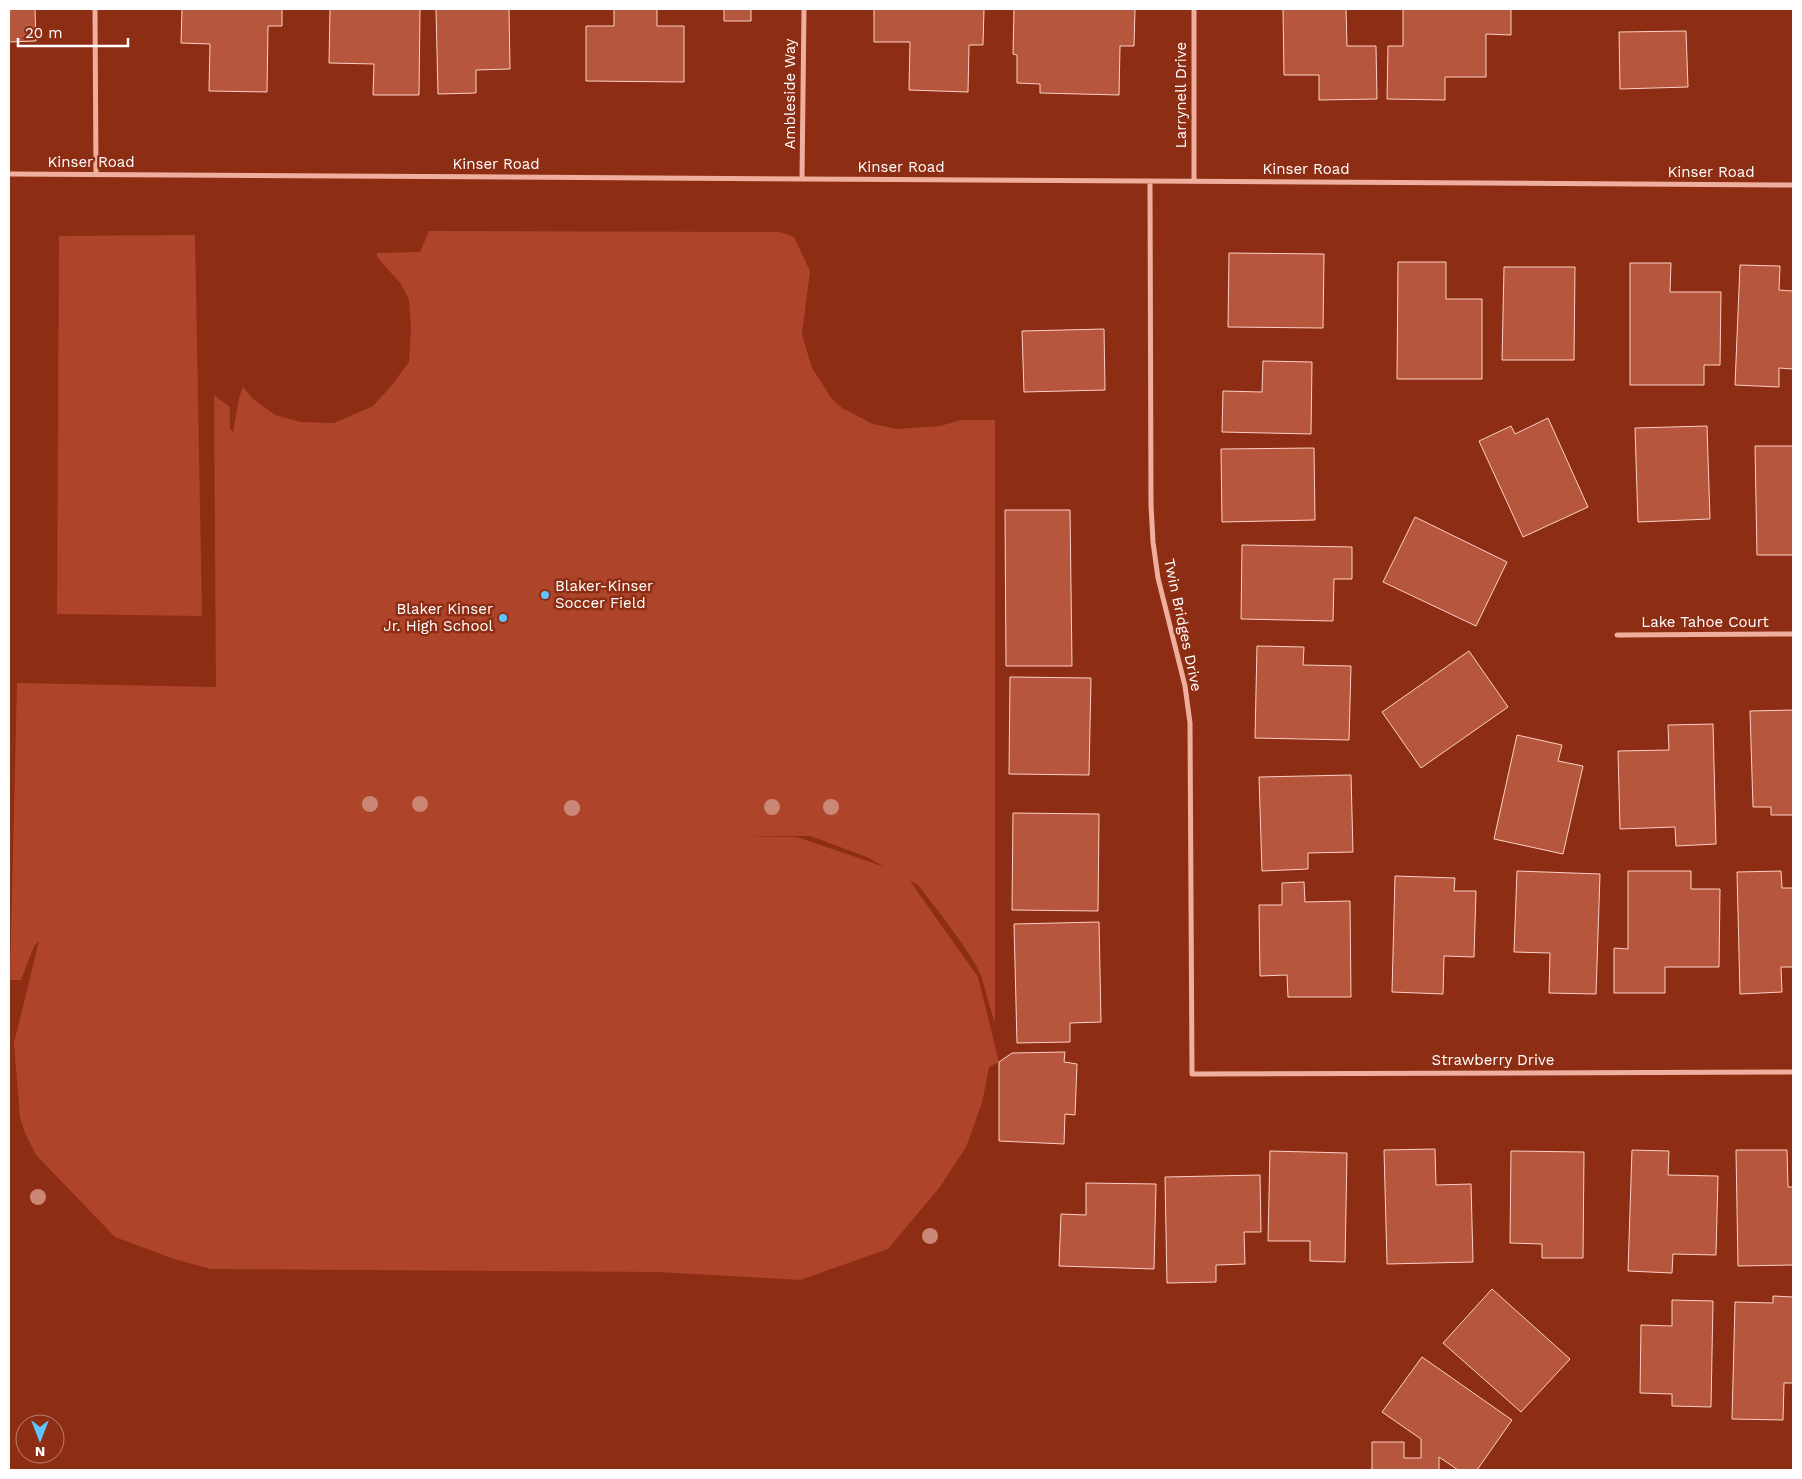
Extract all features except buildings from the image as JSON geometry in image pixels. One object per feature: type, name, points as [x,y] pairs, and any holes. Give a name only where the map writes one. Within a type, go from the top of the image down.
[{"type":"street","points":[[95,9],[96,174]]},
{"type":"street","name":"Ambleside Way","points":[[802,179],[804,9]]},
{"type":"street","name":"Larrynell Drive","points":[[1194,9],[1194,181]]},
{"type":"street","name":"Kinser Road","points":[[9,174],[1793,185]]},
{"type":"street","name":"Twin Bridges Drive","points":[[1150,181],[1151,506],[1153,542],[1158,578],[1185,686],[1190,723],[1192,1074]]},
{"type":"street","name":"Lake Tahoe Court","points":[[1617,635],[1793,634]]},
{"type":"street","name":"Strawberry Drive","points":[[1192,1074],[1793,1072]]},
{"type":"shaded area","name":"Blaker Kinser Jr. High School","points":[[429,231],[779,232],[794,237],[810,271],[802,335],[812,368],[832,399],[842,408],[873,424],[897,429],[940,426],[961,420],[995,420],[995,1022],[977,967],[956,935],[918,885],[910,881],[978,977],[999,1062],[989,1067],[982,1103],[966,1147],[940,1187],[888,1249],[800,1280],[658,1272],[211,1269],[174,1259],[115,1237],[36,1155],[25,1133],[20,1118],[14,1043],[39,941],[34,946],[21,980],[10,980],[17,683],[216,687],[214,395],[230,407],[230,429],[233,432],[239,398],[243,387],[252,398],[275,415],[301,422],[334,423],[373,406],[409,362],[411,329],[409,300],[401,284],[377,257],[377,253],[420,252]],"holes":[[[739,836],[810,836],[867,857],[885,867],[797,837]]]},
{"type":"shaded area","points":[[195,235],[202,616],[57,614],[59,236]]},
{"type":"place","name":"Blaker-Kinser Soccer Field","points":[[545,595]]},
{"type":"place","name":"Blaker Kinser Jr. High School","points":[[503,618]]}]
